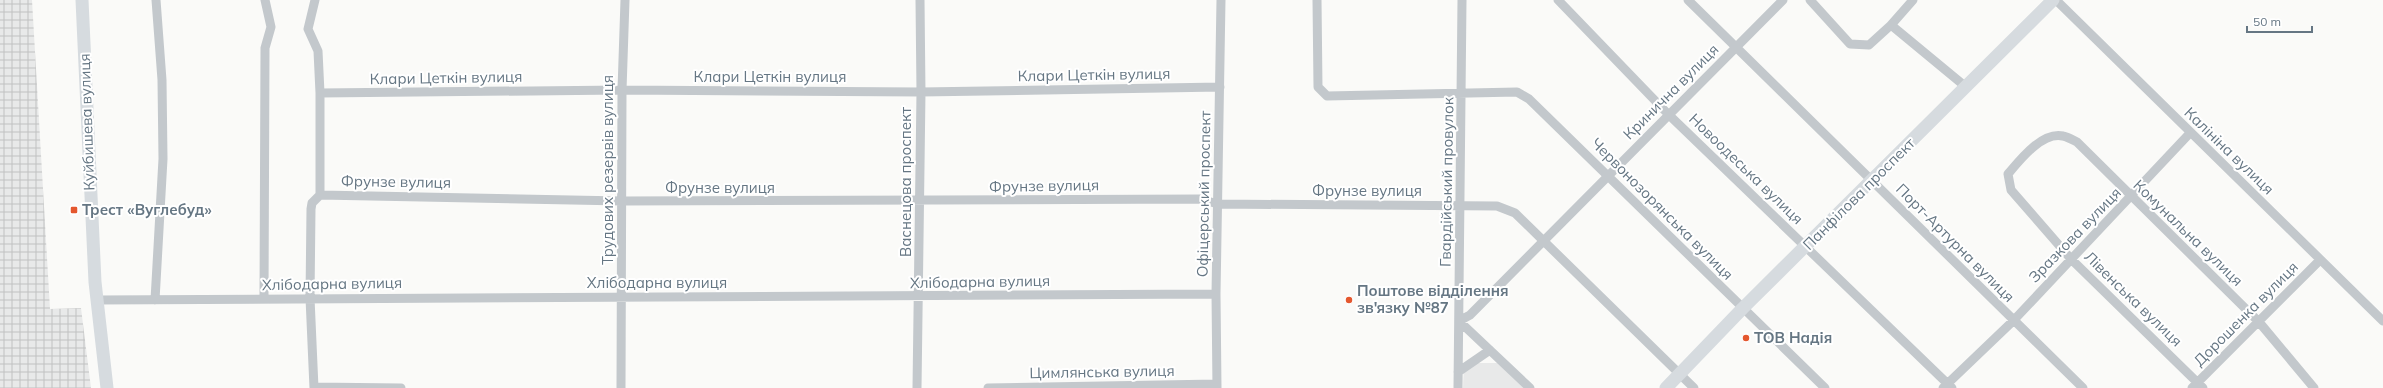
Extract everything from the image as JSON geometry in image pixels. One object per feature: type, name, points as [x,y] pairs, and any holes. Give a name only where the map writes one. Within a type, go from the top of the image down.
[{"type":"main road","name":"Куйбишева вулиця","points":[[82,0],[97,300],[107,388]]},
{"type":"main road","name":"Панфілова проспект","points":[[1666,388],[1743,308],[1873,181],[2053,0]]},
{"type":"street","points":[[155,300],[163,160],[162,80],[156,0]]},
{"type":"street","points":[[264,299],[265,48],[271,28],[265,0]]},
{"type":"street","points":[[315,0],[308,29],[318,51],[320,93],[320,195],[312,203],[311,209],[310,298],[314,388],[400,388]]},
{"type":"street","name":"Трудових резервів вулиця","points":[[621,388],[622,90],[625,0]]},
{"type":"street","name":"Васнецова проспект","points":[[918,388],[920,297],[920,0]]},
{"type":"street","name":"Офіцерський проспект","points":[[1217,386],[1216,294],[1221,0]]},
{"type":"street","points":[[1317,0],[1318,87],[1327,96],[1462,93]]},
{"type":"street","name":"Гвардійський провулок","points":[[1458,388],[1462,0]]},
{"type":"street","name":"Новоодеська вулиця","points":[[1558,0],[1668,114],[1807,246],[1948,386]]},
{"type":"street","name":"Порт-Артурна вулиця","points":[[1688,0],[1873,181],[2013,321],[2083,388]]},
{"type":"street","name":"Кринична вулиця","points":[[1459,321],[1470,315],[1545,242],[1608,174],[1783,0]]},
{"type":"street","points":[[1810,0],[1850,44],[1869,45],[1891,26],[1912,0]]},
{"type":"street","name":"Калініна вулиця","points":[[2056,0],[2383,321]]},
{"type":"street","points":[[1891,26],[1966,87]]},
{"type":"street","name":"Клари Цеткін вулиця","points":[[320,93],[622,90],[921,92],[1220,87]]},
{"type":"street","name":"Червонозорянська вулиця","points":[[1462,93],[1517,92],[1529,99],[1608,174],[1825,388]]},
{"type":"street","name":"Зразкова вулиця","points":[[1948,386],[2013,321],[2190,133]]},
{"type":"street","name":"Комунальна вулиця","points":[[2026,152],[2048,138],[2061,135],[2077,142],[2259,322],[2314,388]]},
{"type":"street","name":"Лівенська вулиця","points":[[2026,152],[2008,174],[2011,190],[2071,258],[2198,386]]},
{"type":"street","name":"Фрунзе вулиця","points":[[320,195],[622,201],[920,202],[1200,199],[1218,204],[1497,206],[1509,209],[1545,242],[1694,388]]},
{"type":"street","name":"Дорошенка вулиця","points":[[2198,386],[2320,260]]},
{"type":"street","name":"Хлібодарна вулиця","points":[[97,300],[622,296],[920,297],[1216,294]]},
{"type":"street","points":[[1459,321],[1530,388]]},
{"type":"street","points":[[1458,372],[1490,350]]},
{"type":"street","name":"Цимлянська вулиця","points":[[988,388],[1217,386]]},
{"type":"shaded area","points":[[0,0],[32,0],[50,309],[81,308],[91,388],[0,388]]},
{"type":"shaded area","points":[[1464,363],[1501,363],[1525,388],[1463,388]]},
{"type":"place","name":"Трест «Вуглебуд»","points":[[74,210]]},
{"type":"place","name":"Поштове відділення зв'язку №87","points":[[1349,300]]},
{"type":"place","name":"ТОВ Надія","points":[[1746,338]]}]
